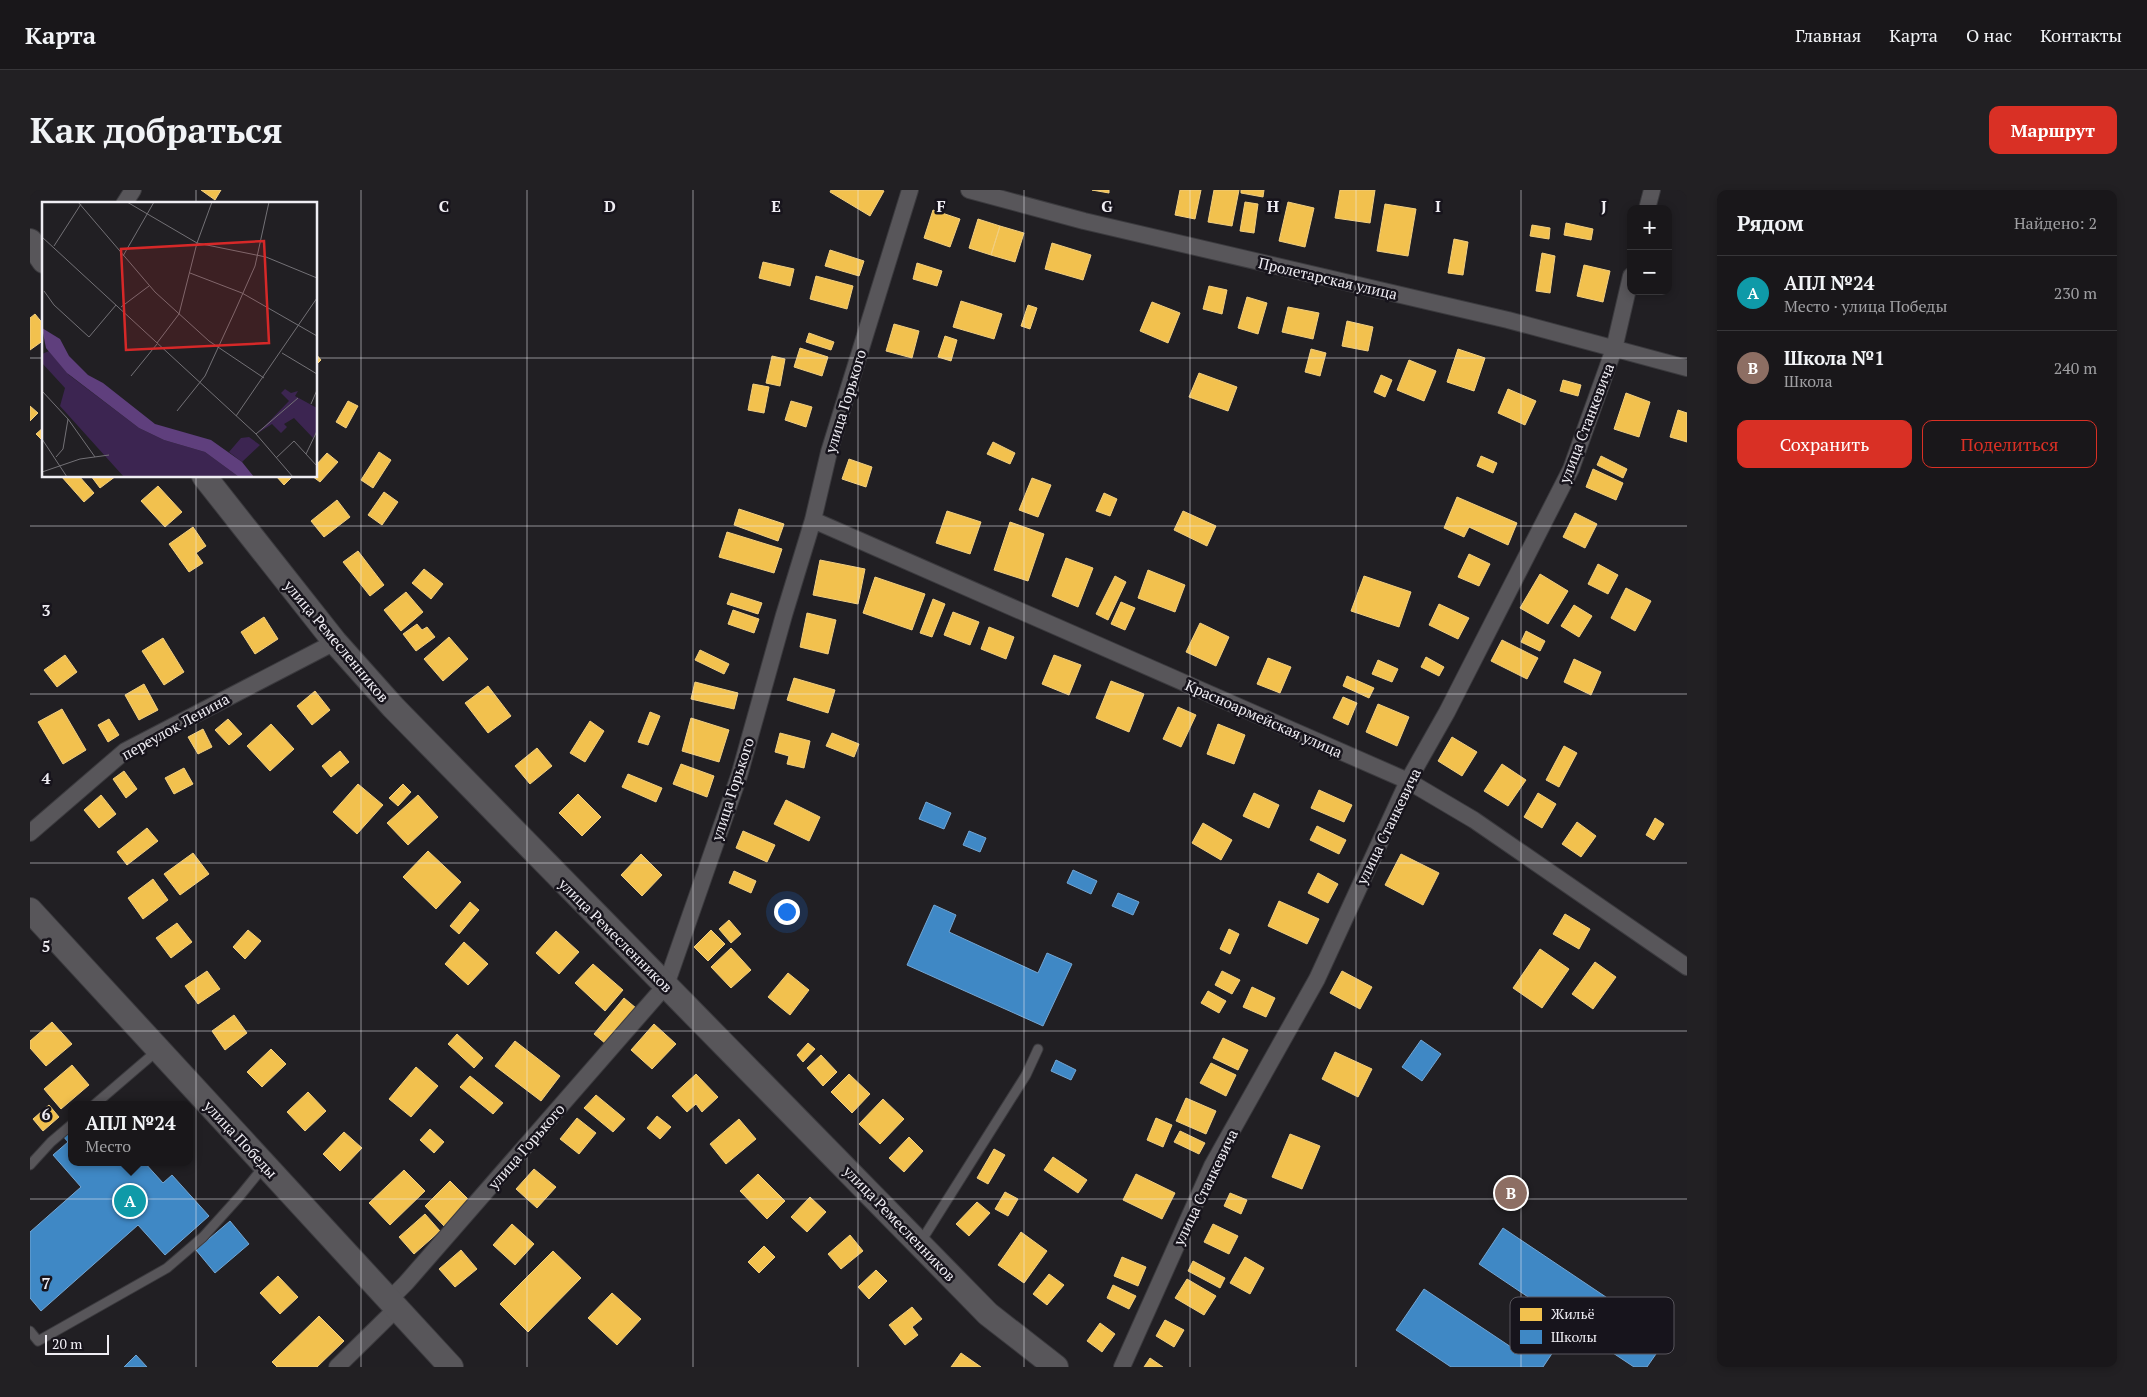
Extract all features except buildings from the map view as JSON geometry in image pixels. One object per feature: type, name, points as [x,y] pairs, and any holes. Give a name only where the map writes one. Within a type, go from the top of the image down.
[{"type":"street","points":[[125,202],[133,190]]},
{"type":"street","name":"улица Горького","points":[[337,1367],[393,1304],[413,1276],[666,985],[739,776],[784,615],[814,520],[829,452],[910,190]]},
{"type":"street","name":"Пролетарская улица","points":[[969,190],[1084,221],[1508,320],[1687,368]]},
{"type":"street","points":[[1648,205],[1652,190]]},
{"type":"street","points":[[30,241],[42,258]]},
{"type":"street","name":"улица Станкевича","points":[[1122,1367],[1212,1166],[1317,979],[1408,781],[1447,712],[1571,469],[1614,349],[1627,293]]},
{"type":"street","name":"улица Ремесленников","points":[[206,478],[335,642],[413,728],[988,1314],[1056,1367]]},
{"type":"street","name":"Красноармейская улица","points":[[814,520],[1408,781],[1474,820],[1687,967]]},
{"type":"street","name":"переулок Ленина","points":[[30,833],[125,751],[335,642]]},
{"type":"street","name":"улица Победы","points":[[30,910],[451,1367]]},
{"type":"lane","points":[[920,1243],[1026,1074],[1038,1048]]},
{"type":"lane","points":[[99,1101],[158,1050]]},
{"type":"lane","points":[[30,1165],[68,1127]]},
{"type":"lane","points":[[30,1331],[38,1341],[167,1268],[203,1237],[265,1165]]},
{"type":"place","name":"Школа №1","points":[[1511,1193]]},
{"type":"place","name":"АПЛ №24","points":[[130,1201]]}]
